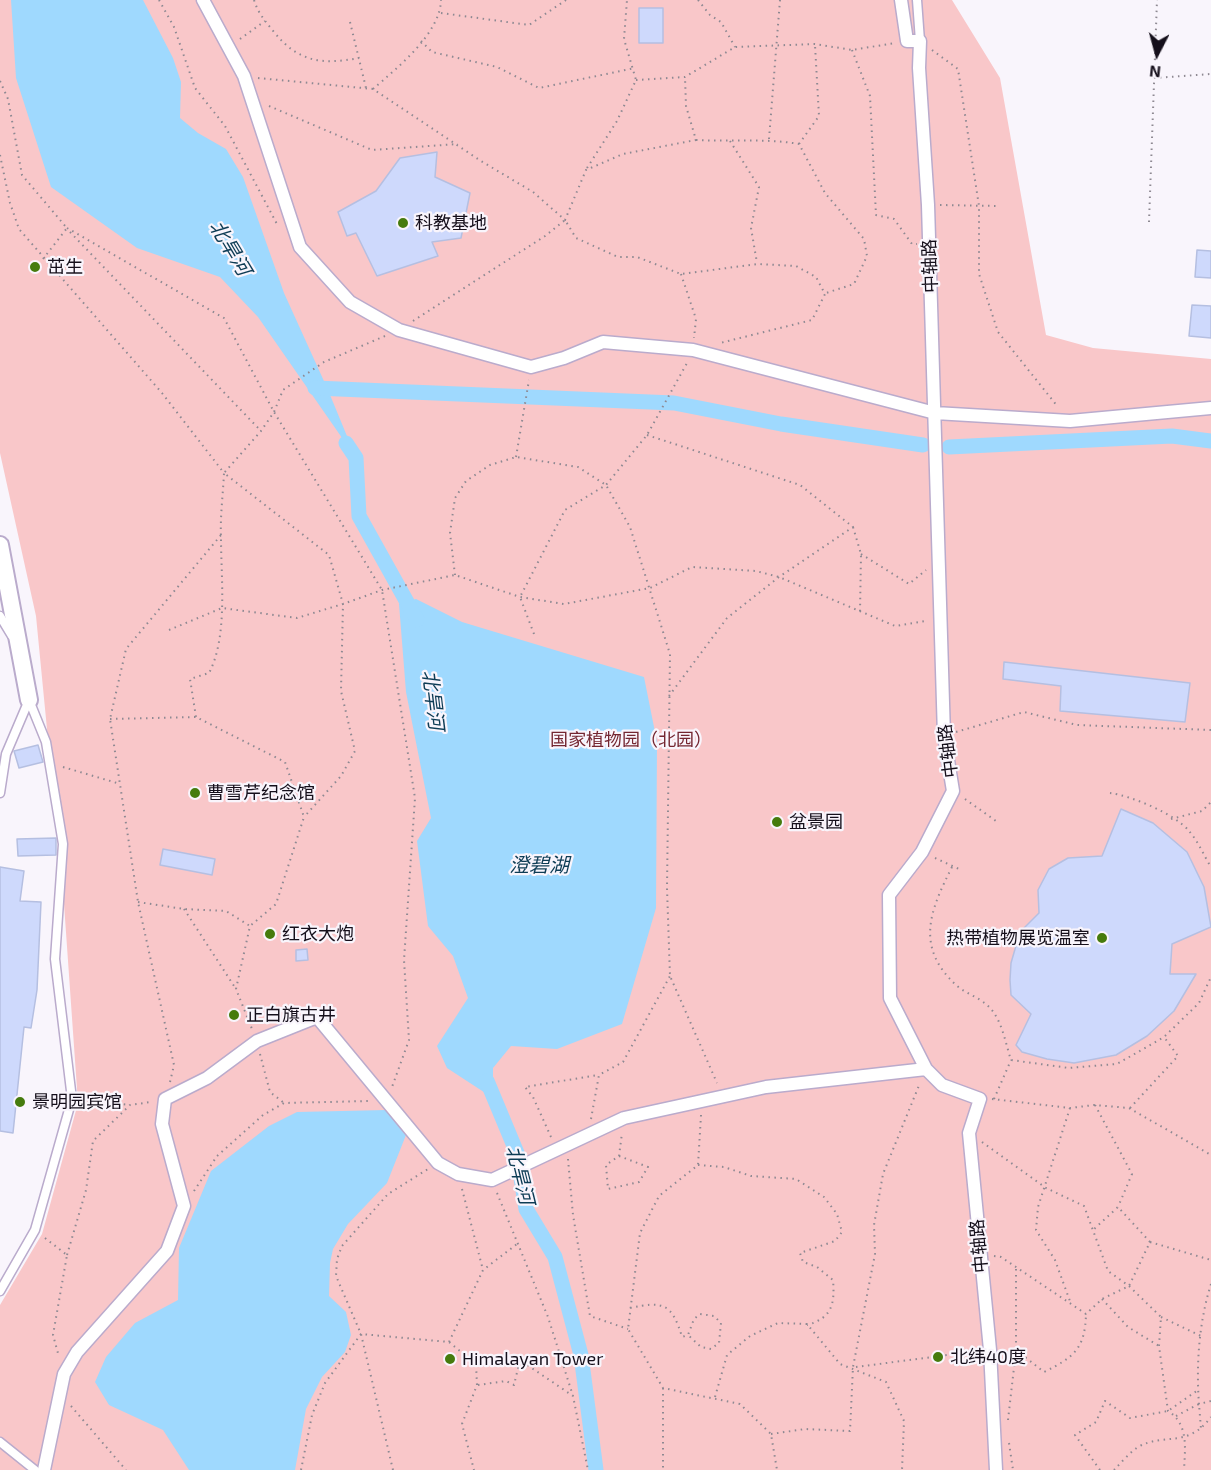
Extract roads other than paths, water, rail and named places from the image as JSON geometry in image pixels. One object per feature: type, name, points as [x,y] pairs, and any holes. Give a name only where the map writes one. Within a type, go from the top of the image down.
[{"type":"street","points":[[202,0],[244,76],[300,247],[350,302],[399,330],[531,367],[564,358],[603,342],[693,350],[935,413],[1070,421],[1211,408]]},
{"type":"street","name":"中轴路","points":[[901,0],[914,41],[919,68],[928,205],[945,735],[953,791],[922,852],[890,895],[890,998],[926,1069],[942,1085],[980,1099],[969,1133],[990,1350],[996,1470]]},
{"type":"street","points":[[0,545],[29,700]]},
{"type":"street","points":[[44,1470],[63,1374],[77,1352],[167,1251],[184,1206],[162,1124],[165,1099],[207,1078],[257,1041],[317,1017],[438,1163],[458,1174],[492,1180],[624,1118],[766,1086],[926,1069]]},
{"type":"lane","points":[[914,41],[917,0]]},
{"type":"lane","points":[[0,616],[17,645]]},
{"type":"lane","points":[[0,793],[3,757],[29,700]]},
{"type":"lane","points":[[0,1291],[35,1230],[72,1099],[55,959],[63,843],[46,742],[29,700]]},
{"type":"lane","points":[[0,1442],[35,1470]]},
{"type":"water","points":[[11,0],[143,0],[173,58],[181,82],[180,118],[198,133],[226,149],[243,177],[284,293],[356,458],[258,317],[220,277],[137,248],[51,187],[16,78]]},
{"type":"water","name":"澄碧湖","points":[[416,599],[462,622],[644,677],[657,742],[656,908],[622,1024],[557,1049],[511,1046],[493,1068],[493,1098],[447,1068],[437,1046],[468,998],[453,956],[428,926],[417,841],[431,818],[406,692],[399,604]]},
{"type":"water","points":[[386,1110],[406,1135],[387,1183],[348,1224],[333,1249],[330,1263],[329,1296],[346,1312],[351,1335],[345,1352],[322,1377],[306,1409],[295,1470],[189,1470],[163,1430],[109,1405],[95,1382],[106,1357],[135,1323],[178,1300],[179,1248],[211,1171],[269,1126],[297,1112]]},
{"type":"waterway","points":[[315,388],[674,403],[781,424],[923,445]]},
{"type":"waterway","points":[[949,447],[1172,436],[1211,441]]},
{"type":"waterway","name":"北旱河","points":[[346,443],[356,458],[359,516],[417,620]]},
{"type":"waterway","name":"北旱河","points":[[487,1081],[517,1153],[526,1209],[555,1257],[581,1355],[596,1470]]},
{"type":"place","name":"科教基地","points":[[403,223]]},
{"type":"place","name":"茁生","points":[[35,267]]},
{"type":"place","name":"曹雪芹纪念馆","points":[[195,793]]},
{"type":"place","name":"盆景园","points":[[777,822]]},
{"type":"place","name":"红衣大炮","points":[[270,934]]},
{"type":"place","name":"热带植物展览温室","points":[[1102,938]]},
{"type":"place","name":"正白旗古井","points":[[234,1015]]},
{"type":"place","name":"景明园宾馆","points":[[20,1102]]},
{"type":"place","name":"北纬40度","points":[[938,1357]]},
{"type":"place","name":"Himalayan Tower","points":[[450,1359]]},
{"type":"park label","name":"国家植物园（北园）","points":[[631,740]]}]
